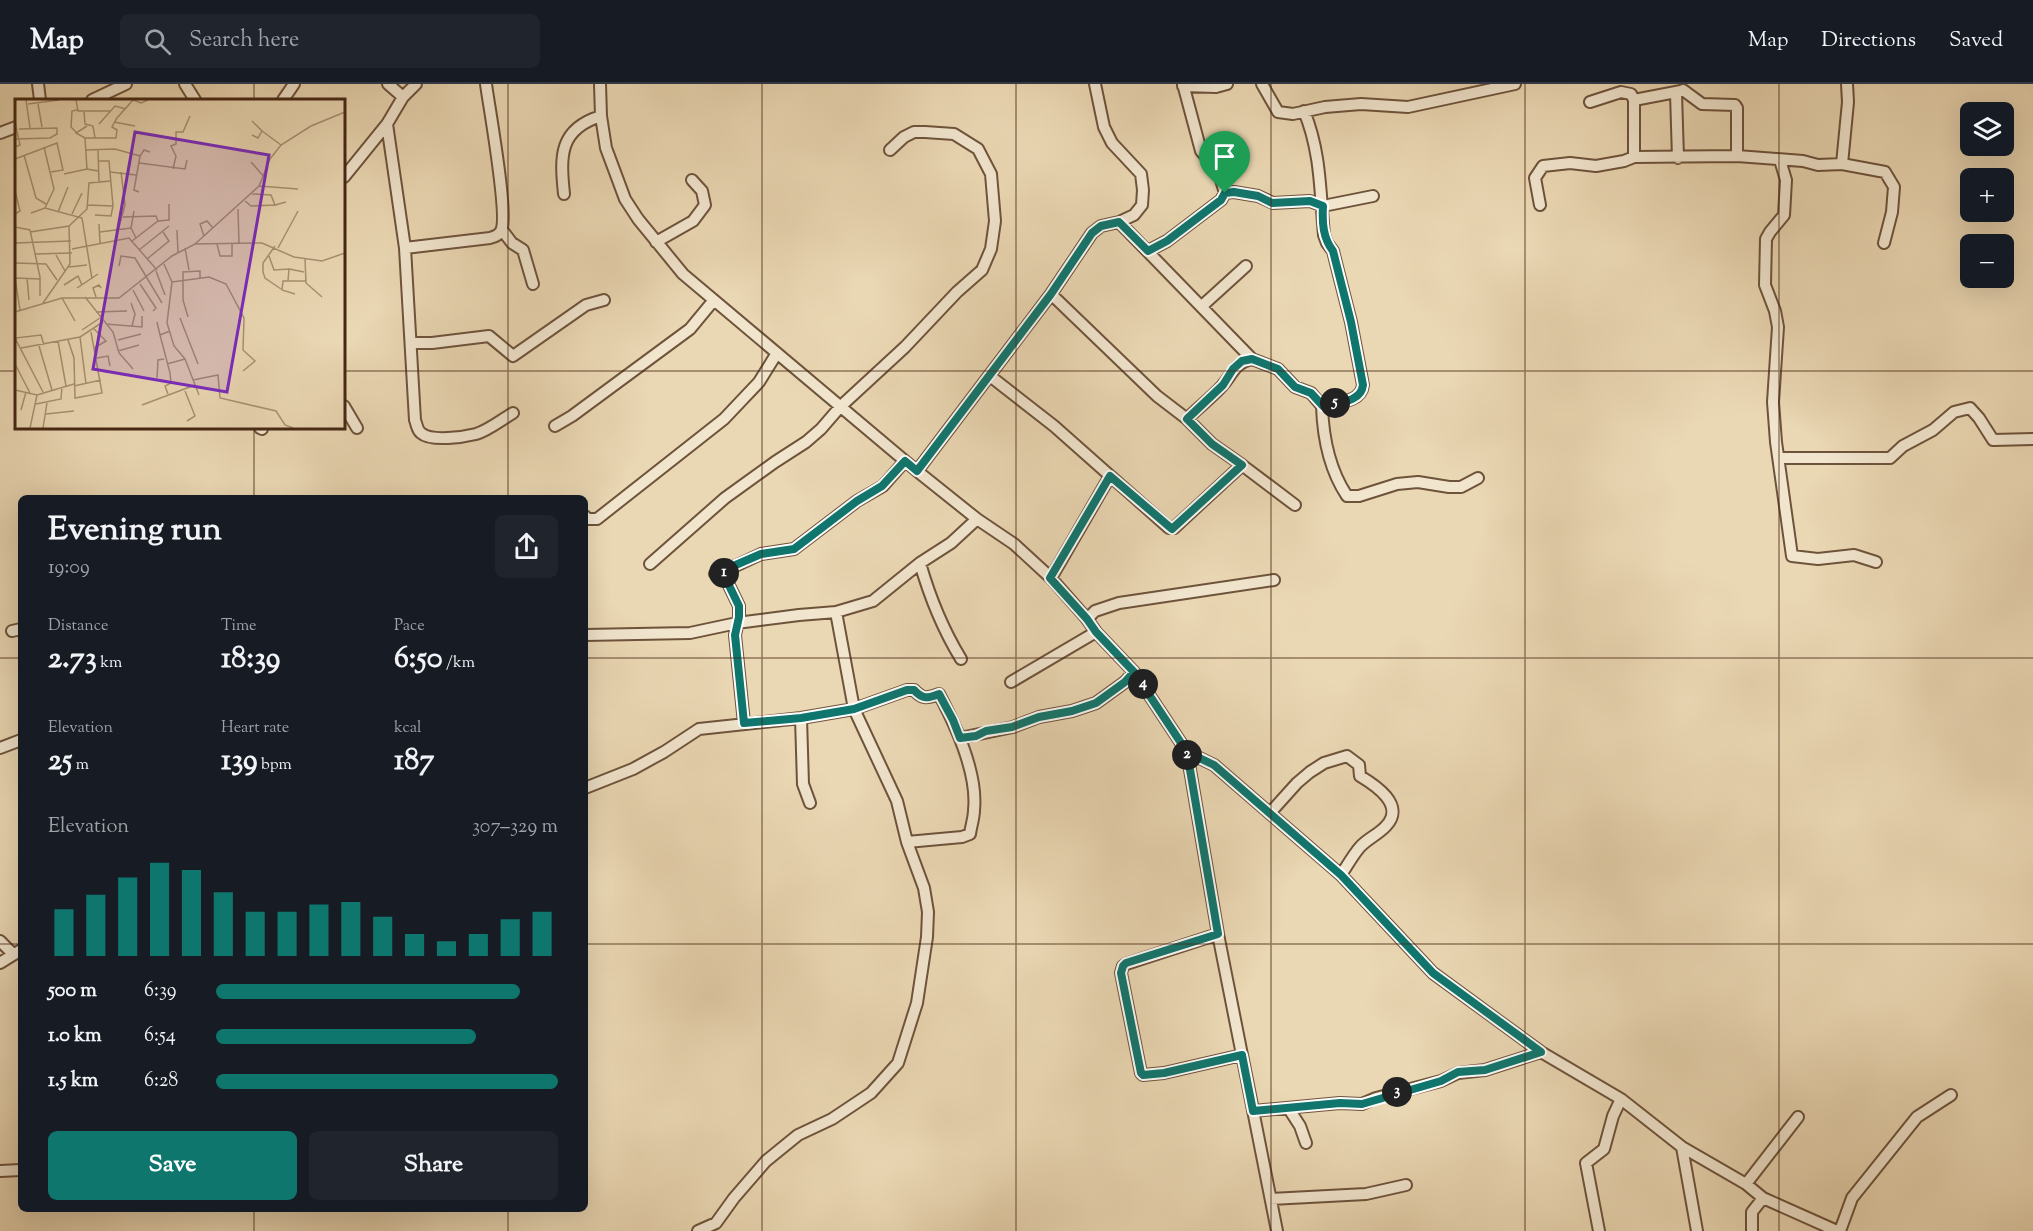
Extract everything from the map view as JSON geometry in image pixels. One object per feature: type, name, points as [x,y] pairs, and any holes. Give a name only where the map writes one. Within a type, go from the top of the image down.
[{"type":"street","points":[[38,84],[40,99]]},
{"type":"street","points":[[94,99],[126,84]]},
{"type":"street","points":[[185,84],[194,99]]},
{"type":"street","points":[[284,99],[294,84]]},
{"type":"street","points":[[388,84],[403,97]]},
{"type":"street","points":[[345,176],[387,124],[403,97],[416,84]]},
{"type":"street","points":[[405,248],[490,238],[497,236],[502,230],[503,215],[486,84]]},
{"type":"street","points":[[600,84],[601,116],[606,148],[625,199],[683,274],[917,471],[977,519],[1014,544],[1050,578],[1134,672],[1187,752],[1218,934],[1277,1231]]},
{"type":"street","points":[[917,471],[1051,294],[1092,233],[1101,226],[1119,222],[1134,214],[1142,205],[1142,174],[1112,143],[1104,127],[1095,84]]},
{"type":"street","points":[[1148,251],[1167,241],[1221,200],[1225,193],[1218,170],[1201,151],[1183,85],[1216,87],[1227,84]]},
{"type":"street","points":[[1262,84],[1278,112],[1293,114],[1325,107],[1361,104],[1408,107],[1515,84]]},
{"type":"street","points":[[1842,164],[1848,102],[1847,84]]},
{"type":"street","points":[[1678,158],[1681,89]]},
{"type":"street","points":[[1634,100],[1681,89],[1702,104],[1735,105],[1737,108],[1737,156]]},
{"type":"street","points":[[1590,102],[1621,92],[1631,94],[1634,100],[1634,157]]},
{"type":"street","points":[[1304,111],[1313,132],[1323,206],[1324,235],[1333,251],[1351,322],[1363,385],[1357,398],[1323,406]]},
{"type":"street","points":[[564,194],[561,162],[565,142],[577,128],[601,116]]},
{"type":"street","points":[[387,124],[405,248],[415,420],[418,431],[425,436],[449,438],[476,434],[513,413]]},
{"type":"street","points":[[0,133],[15,127]]},
{"type":"street","points":[[650,564],[725,498],[806,442],[821,429],[840,407],[905,347],[957,292],[982,270],[991,249],[995,221],[994,189],[991,174],[978,149],[954,135],[914,132],[904,137],[890,150]]},
{"type":"street","points":[[1540,205],[1535,178],[1543,166],[1570,163],[1596,166],[1634,157],[1737,156],[1803,161],[1818,165],[1842,164],[1885,172],[1894,187],[1892,212],[1884,243]]},
{"type":"street","points":[[1780,160],[1786,180],[1784,215],[1767,239],[1765,285],[1778,327],[1773,402],[1792,556],[1818,559],[1854,555],[1876,562]]},
{"type":"street","points":[[656,242],[693,221],[705,205],[702,191],[692,180]]},
{"type":"street","points":[[1225,193],[1234,192],[1258,196],[1272,203],[1310,201],[1323,206],[1373,196]]},
{"type":"street","points":[[1119,222],[1252,359],[1278,369],[1295,387],[1311,393],[1323,406],[1327,451],[1338,483],[1347,496],[1359,496],[1397,484],[1418,482],[1461,487],[1478,478]]},
{"type":"street","points":[[502,230],[512,243],[523,250],[533,284]]},
{"type":"street","points":[[1203,306],[1246,266]]},
{"type":"street","points":[[1051,294],[1157,396],[1187,419],[1212,444],[1295,505]]},
{"type":"street","points":[[411,343],[432,343],[489,336],[513,356],[586,305],[604,300]]},
{"type":"street","points":[[555,426],[572,416],[690,328],[714,300]]},
{"type":"street","points":[[588,519],[597,519],[724,419],[759,382],[777,353]]},
{"type":"street","points":[[1187,419],[1223,385],[1233,369],[1242,361],[1252,359]]},
{"type":"street","points":[[990,376],[1054,426],[1172,529],[1242,465]]},
{"type":"street","points":[[345,408],[357,428]]},
{"type":"street","points":[[1779,458],[1890,458],[1903,446],[1933,430],[1954,412],[1970,408],[1993,440],[2033,439]]},
{"type":"street","points":[[744,723],[735,635],[739,606],[719,574],[761,554],[794,549],[857,501],[882,486],[905,461]]},
{"type":"street","points":[[1050,578],[1110,476]]},
{"type":"street","points":[[588,635],[690,633],[737,623],[836,612],[873,601],[920,562],[951,543],[977,519]]},
{"type":"street","points":[[920,562],[930,599],[948,637],[962,659]]},
{"type":"street","points":[[1087,619],[1095,611],[1119,603],[1274,580]]},
{"type":"street","points":[[698,1231],[716,1223],[766,1161],[798,1135],[832,1119],[871,1093],[898,1063],[917,1003],[924,963],[928,912],[924,888],[907,842],[897,801],[854,709],[836,612]]},
{"type":"street","points":[[1011,682],[1096,632]]},
{"type":"street","points":[[960,738],[1012,727],[1039,717],[1072,711],[1096,703],[1125,682],[1134,672]]},
{"type":"street","points":[[588,787],[633,769],[699,729],[801,718],[854,709],[907,690],[914,690],[926,698],[939,694],[953,720],[974,783],[975,809],[970,834],[962,837],[907,842]]},
{"type":"street","points":[[801,718],[803,783],[810,803]]},
{"type":"street","points":[[0,748],[18,741]]},
{"type":"street","points":[[1187,752],[1214,765],[1341,875],[1433,973],[1541,1052],[1621,1099],[1682,1147],[1746,1184],[1763,1198],[1838,1231],[1852,1198],[1917,1117],[1951,1095]]},
{"type":"street","points":[[1270,813],[1297,783],[1324,763],[1347,756],[1359,765],[1360,776],[1382,790],[1391,804],[1392,814],[1387,825],[1361,846],[1341,875]]},
{"type":"street","points":[[1218,934],[1126,963],[1121,973],[1123,984],[1143,1075],[1164,1073],[1242,1055]]},
{"type":"street","points":[[0,941],[17,952],[0,963]]},
{"type":"street","points":[[1253,1111],[1340,1103],[1362,1104],[1441,1081],[1458,1072],[1485,1070],[1541,1052]]},
{"type":"street","points":[[1599,1231],[1586,1163],[1604,1149],[1613,1116],[1621,1099]]},
{"type":"street","points":[[1289,1108],[1300,1126],[1306,1143]]},
{"type":"street","points":[[1746,1184],[1798,1117]]},
{"type":"street","points":[[1682,1147],[1697,1231]]},
{"type":"street","points":[[0,1171],[18,1170]]},
{"type":"street","points":[[1271,1199],[1366,1194],[1406,1185]]},
{"type":"street","points":[[1752,1231],[1752,1212],[1763,1198]]},
{"type":"route","points":[[1225,193],[1221,200],[1167,241],[1148,251],[1119,222],[1101,226],[1092,233],[1051,294],[917,471],[905,461],[882,486],[857,501],[794,549],[761,554],[723,573],[739,606],[735,635],[744,723],[801,718],[854,709],[907,690],[914,690],[926,698],[939,694],[960,738],[976,736],[986,731],[1012,727],[1039,717],[1072,711],[1096,703],[1125,682],[1134,672],[1187,752],[1218,934],[1126,963],[1123,966],[1121,973],[1141,1073],[1143,1075],[1164,1073],[1242,1055],[1253,1111],[1340,1103],[1362,1104],[1376,1098],[1441,1081],[1458,1072],[1485,1070],[1541,1052],[1433,973],[1341,875],[1214,765],[1187,752],[1157,706],[1134,672],[1050,578],[1110,476],[1172,529],[1242,465],[1212,444],[1187,419],[1223,385],[1233,369],[1242,361],[1252,359],[1278,369],[1295,387],[1311,393],[1323,406],[1357,398],[1362,391],[1363,385],[1351,322],[1333,251],[1324,235],[1323,206],[1310,201],[1272,203],[1258,196],[1234,192],[1225,193]]}]
